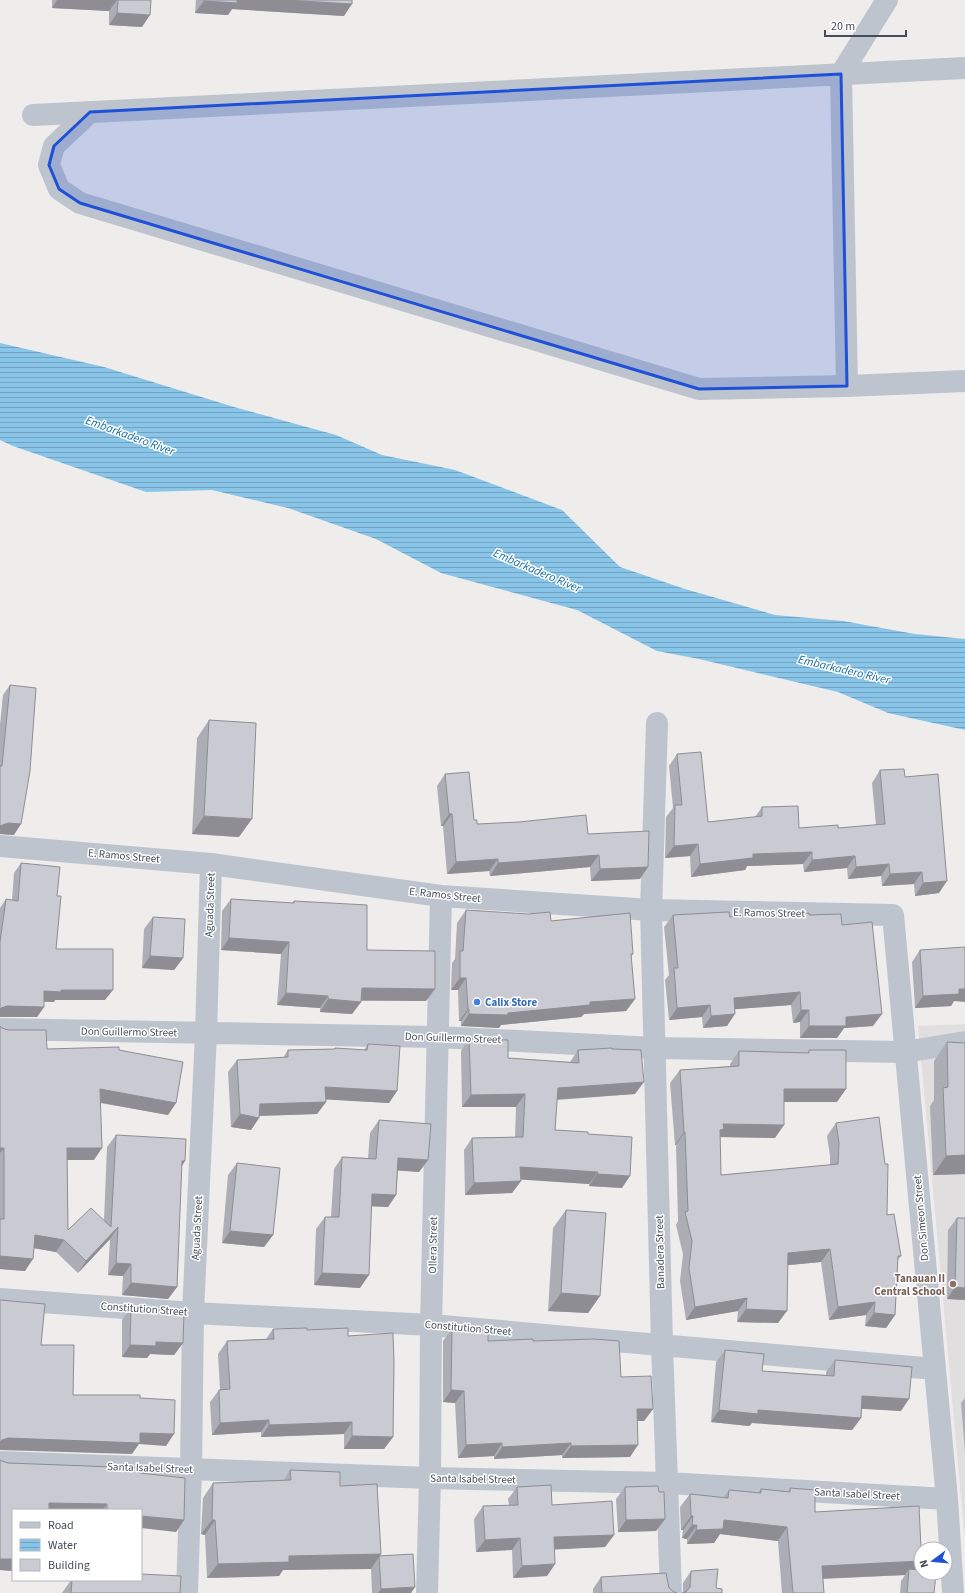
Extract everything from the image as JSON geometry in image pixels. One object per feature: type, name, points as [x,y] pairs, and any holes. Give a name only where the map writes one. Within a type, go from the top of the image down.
[{"type":"street","points":[[847,386],[841,74],[887,0]]},
{"type":"street","points":[[33,115],[965,68]]},
{"type":"street","points":[[90,112],[54,146],[49,165],[59,189],[80,203],[699,389],[847,386],[965,381]]},
{"type":"street","name":"Banadera Street","points":[[657,723],[651,910],[662,1345],[671,1593]]},
{"type":"street","name":"E. Ramos Street","points":[[0,846],[211,864],[441,896],[651,910],[893,915]]},
{"type":"street","name":"Aguada Street","points":[[187,1593],[191,1470],[193,1313],[206,1033],[211,864]]},
{"type":"street","name":"Ollera Street","points":[[427,1593],[430,1478],[431,1325],[441,896]]},
{"type":"street","name":"Don Simeon Street","points":[[893,915],[947,1499],[953,1593]]},
{"type":"street","name":"Don Guillermo Street","points":[[0,1029],[438,1037],[655,1048],[905,1052],[965,1042]]},
{"type":"street","name":"Constitution Street","points":[[0,1299],[193,1313],[431,1325],[935,1369]]},
{"type":"street","name":"Santa Isabel Street","points":[[0,1462],[430,1478],[668,1483],[947,1499]]},
{"type":"highlighted area","points":[[841,74],[847,386],[699,389],[80,203],[59,189],[49,165],[54,146],[90,112]]},
{"type":"shaded area","name":"Tanauan II Central School","points":[[965,1024],[965,1541],[918,1026]]},
{"type":"water","name":"Embarkadero River","points":[[0,343],[104,367],[234,407],[336,435],[382,455],[455,470],[562,510],[620,567],[685,589],[775,615],[843,621],[915,634],[965,639],[965,730],[888,713],[838,692],[699,659],[657,651],[577,610],[441,573],[376,539],[288,508],[212,490],[146,492],[13,446],[0,440]]},
{"type":"building","points":[[118,0],[151,0],[150,15],[117,13]]},
{"type":"building","points":[[237,0],[237,3],[204,1]]},
{"type":"building","points":[[285,0],[352,0],[352,4]]},
{"type":"building","points":[[10,685],[36,688],[30,771],[21,824],[8,823],[0,826],[0,766],[2,766]]},
{"type":"building","points":[[209,720],[256,723],[252,819],[204,816]]},
{"type":"building","points":[[701,752],[708,822],[762,816],[762,807],[798,806],[799,828],[838,825],[838,828],[885,824],[880,770],[904,769],[905,777],[938,774],[947,881],[923,883],[922,872],[890,874],[889,864],[856,867],[855,856],[812,860],[812,852],[753,854],[753,858],[700,864],[698,844],[674,846],[675,805],[682,805],[677,754]]},
{"type":"building","points":[[469,772],[474,820],[477,820],[477,824],[519,822],[586,815],[588,834],[649,831],[648,867],[600,869],[599,855],[498,863],[498,859],[456,862],[452,814],[449,814],[445,774]]},
{"type":"building","points":[[21,863],[60,867],[57,896],[61,896],[56,949],[113,949],[113,990],[61,990],[61,992],[44,991],[44,1007],[7,1006],[0,1009],[0,942],[6,899],[18,901]]},
{"type":"building","points":[[231,899],[294,903],[294,901],[367,905],[367,950],[435,951],[435,989],[362,988],[361,1002],[328,999],[328,996],[286,993],[289,942],[229,938]]},
{"type":"building","points":[[466,910],[528,914],[550,912],[551,921],[630,913],[633,954],[631,954],[635,999],[590,1002],[590,1005],[508,1013],[508,1015],[469,1014],[466,978],[460,978],[460,951],[463,951]]},
{"type":"building","points":[[729,912],[730,917],[764,914],[764,917],[798,913],[809,913],[809,915],[841,914],[842,925],[872,922],[882,1014],[846,1017],[846,1026],[809,1026],[809,1010],[801,1010],[800,992],[734,998],[735,1014],[711,1016],[710,1005],[677,1008],[674,968],[678,968],[673,915]]},
{"type":"building","points":[[153,917],[185,919],[183,958],[150,956]]},
{"type":"building","points":[[965,947],[965,989],[959,989],[959,994],[923,996],[920,950]]},
{"type":"building","points":[[0,1026],[8,1030],[46,1030],[47,1049],[119,1047],[119,1050],[183,1062],[176,1103],[100,1089],[102,1148],[67,1148],[68,1230],[91,1208],[111,1227],[116,1135],[186,1139],[185,1161],[182,1161],[177,1287],[131,1283],[131,1264],[116,1263],[118,1227],[86,1261],[64,1240],[35,1235],[33,1259],[0,1256],[0,1219],[4,1219],[4,1148],[0,1148]]},
{"type":"building","points":[[469,1039],[508,1040],[508,1058],[579,1063],[578,1050],[612,1048],[641,1050],[644,1082],[558,1088],[555,1130],[632,1137],[630,1176],[597,1174],[598,1172],[520,1167],[521,1181],[474,1183],[472,1138],[523,1137],[525,1094],[471,1095]]},
{"type":"building","points":[[947,1042],[965,1043],[965,1155],[946,1156],[943,1088],[948,1087]]},
{"type":"building","points":[[368,1044],[400,1046],[397,1091],[325,1087],[326,1102],[260,1104],[259,1118],[240,1114],[237,1060],[288,1057],[288,1050],[335,1048],[367,1050]]},
{"type":"building","points":[[809,1050],[846,1050],[846,1089],[784,1089],[784,1125],[723,1124],[724,1129],[720,1130],[721,1175],[838,1164],[839,1143],[836,1123],[879,1117],[885,1164],[888,1164],[887,1215],[894,1214],[901,1256],[898,1256],[895,1315],[874,1313],[875,1302],[838,1307],[830,1249],[788,1253],[787,1311],[746,1309],[747,1298],[695,1307],[689,1268],[692,1241],[685,1212],[688,1211],[685,1132],[680,1070],[739,1066],[739,1051],[809,1053]]},
{"type":"building","points":[[379,1120],[431,1124],[428,1160],[398,1158],[396,1195],[372,1194],[369,1275],[322,1273],[325,1217],[339,1217],[342,1157],[376,1159]]},
{"type":"building","points":[[237,1163],[280,1168],[273,1235],[230,1231]]},
{"type":"building","points":[[566,1210],[606,1213],[600,1296],[561,1293]]},
{"type":"building","points":[[957,1218],[965,1218],[965,1288],[955,1287]]},
{"type":"building","points":[[0,1300],[45,1304],[41,1345],[74,1345],[73,1395],[140,1395],[140,1398],[175,1400],[174,1434],[140,1433],[140,1443],[8,1438],[0,1442]]},
{"type":"building","points":[[131,1308],[184,1312],[183,1343],[156,1342],[156,1346],[130,1345]]},
{"type":"building","points":[[307,1328],[307,1330],[348,1328],[348,1336],[393,1333],[393,1437],[352,1436],[352,1422],[269,1425],[269,1420],[220,1423],[219,1390],[230,1389],[227,1341],[274,1339],[273,1329]]},
{"type":"building","points":[[452,1329],[488,1331],[488,1341],[594,1339],[619,1341],[621,1377],[651,1376],[653,1409],[637,1409],[638,1445],[571,1446],[571,1443],[502,1447],[502,1443],[466,1445],[464,1391],[451,1390]]},
{"type":"building","points":[[725,1350],[764,1354],[762,1371],[834,1376],[835,1360],[912,1367],[909,1399],[862,1396],[861,1418],[758,1410],[758,1414],[719,1410]]},
{"type":"building","points":[[0,1460],[8,1463],[140,1468],[140,1473],[185,1478],[184,1520],[142,1516],[142,1509],[107,1509],[107,1504],[49,1503],[49,1509],[12,1509],[12,1559],[0,1559]]},
{"type":"building","points":[[290,1470],[340,1472],[340,1486],[377,1484],[381,1554],[289,1556],[289,1562],[218,1564],[215,1520],[212,1520],[213,1483],[291,1480]]},
{"type":"building","points":[[551,1485],[552,1505],[612,1501],[614,1535],[554,1537],[555,1564],[522,1566],[520,1538],[485,1540],[483,1506],[518,1505],[517,1487]]},
{"type":"building","points":[[658,1486],[659,1492],[664,1492],[665,1519],[626,1520],[625,1487]]},
{"type":"building","points":[[790,1488],[815,1490],[815,1512],[919,1506],[921,1541],[913,1541],[913,1561],[822,1566],[824,1593],[793,1593],[787,1527],[724,1520],[723,1529],[696,1530],[697,1525],[692,1525],[693,1516],[691,1516],[690,1494],[728,1498],[729,1490],[761,1493],[761,1489],[790,1492]]},
{"type":"building","points":[[413,1554],[415,1587],[381,1589],[379,1556]]},
{"type":"building","points":[[718,1569],[716,1588],[722,1589],[722,1593],[682,1593],[686,1592],[690,1587],[691,1571]]},
{"type":"building","points":[[909,1569],[913,1569],[913,1581],[935,1581],[934,1593],[907,1593]]},
{"type":"building","points":[[666,1573],[669,1588],[677,1593],[602,1593],[601,1577]]},
{"type":"building","points":[[142,1574],[181,1576],[180,1593],[71,1593],[72,1581],[142,1581]]},
{"type":"place","name":"Calix Store","points":[[477,1002]]},
{"type":"place","name":"Tanauan II Central School","points":[[953,1284]]}]
